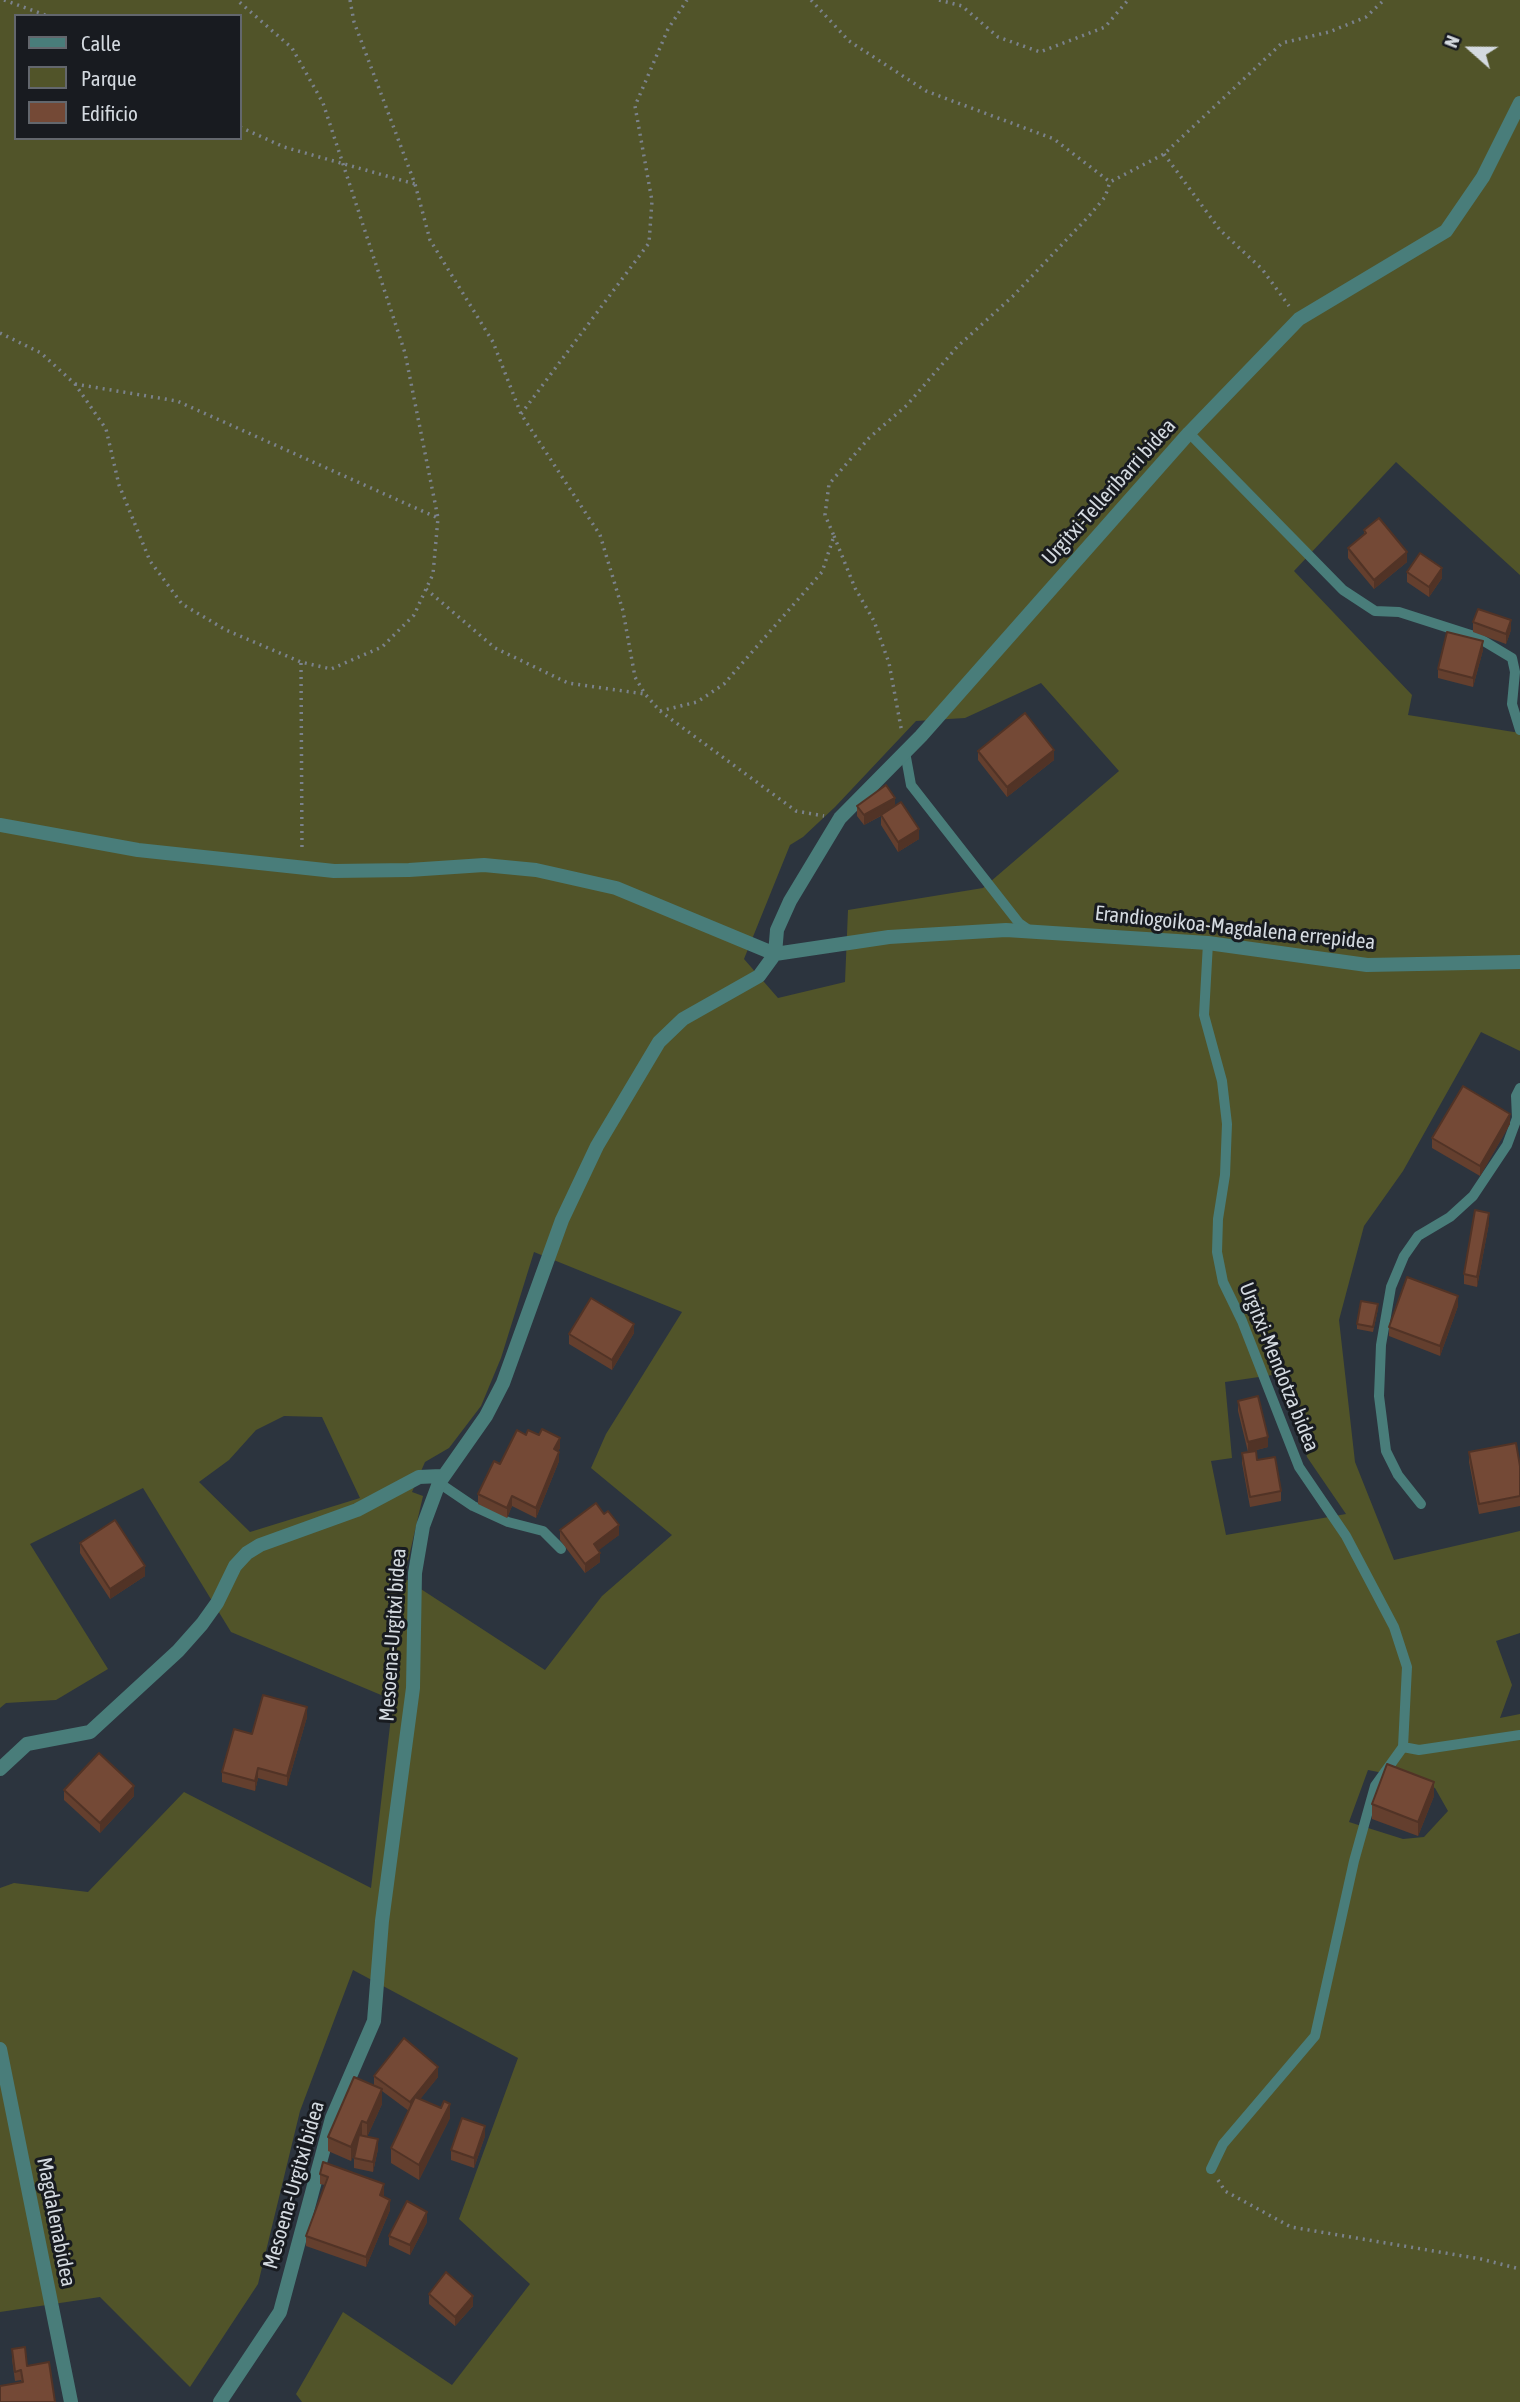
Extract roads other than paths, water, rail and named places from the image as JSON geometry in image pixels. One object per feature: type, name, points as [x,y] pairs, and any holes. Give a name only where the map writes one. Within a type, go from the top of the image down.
[{"type":"street","name":"Urgitxi-Telleribarri bidea","points":[[775,954],[777,930],[790,901],[840,818],[905,752],[1189,433],[1298,319],[1446,231],[1483,177],[1520,103]]},
{"type":"street","points":[[0,825],[138,850],[334,871],[484,865],[536,870],[616,888],[775,954]]},
{"type":"street","name":"Erandiogoikoa-Magdalena errepidea","points":[[775,954],[890,937],[1029,931],[1208,943],[1367,965],[1520,962]]},
{"type":"street","name":"Mesoena-Urgitxi bidea","points":[[220,2402],[280,2312],[332,2118],[374,2021],[382,1921],[412,1689],[415,1573],[423,1526],[440,1479],[473,1438],[503,1383],[562,1220],[597,1146],[659,1042],[683,1019],[759,976],[775,954]]},
{"type":"street","points":[[0,1769],[27,1744],[90,1732],[178,1651],[202,1624],[235,1566],[247,1553],[260,1545],[357,1510],[419,1477],[440,1479]]},
{"type":"street","name":"Magdalenabidea","points":[[0,2049],[71,2402]]},
{"type":"lane","points":[[1189,433],[1343,590],[1375,611],[1399,612],[1477,637],[1512,657],[1516,672],[1512,704],[1520,730]]},
{"type":"lane","points":[[905,752],[911,785],[1018,923],[1029,931]]},
{"type":"lane","name":"Urgitxi-Mendotza bidea","points":[[1208,943],[1204,1015],[1222,1081],[1227,1124],[1217,1252],[1223,1282],[1242,1321],[1298,1467],[1346,1536],[1394,1627],[1407,1667],[1404,1747]]},
{"type":"lane","points":[[1420,1504],[1398,1475],[1386,1451],[1380,1383],[1381,1345],[1391,1287],[1404,1256],[1418,1236],[1450,1217],[1473,1196],[1507,1145],[1517,1118],[1516,1096],[1520,1088]]},
{"type":"lane","points":[[440,1479],[473,1506],[508,1522],[543,1531],[561,1549]]},
{"type":"lane","points":[[1211,2169],[1223,2144],[1315,2036],[1354,1861],[1375,1786],[1404,1747],[1419,1750],[1520,1735]]}]
